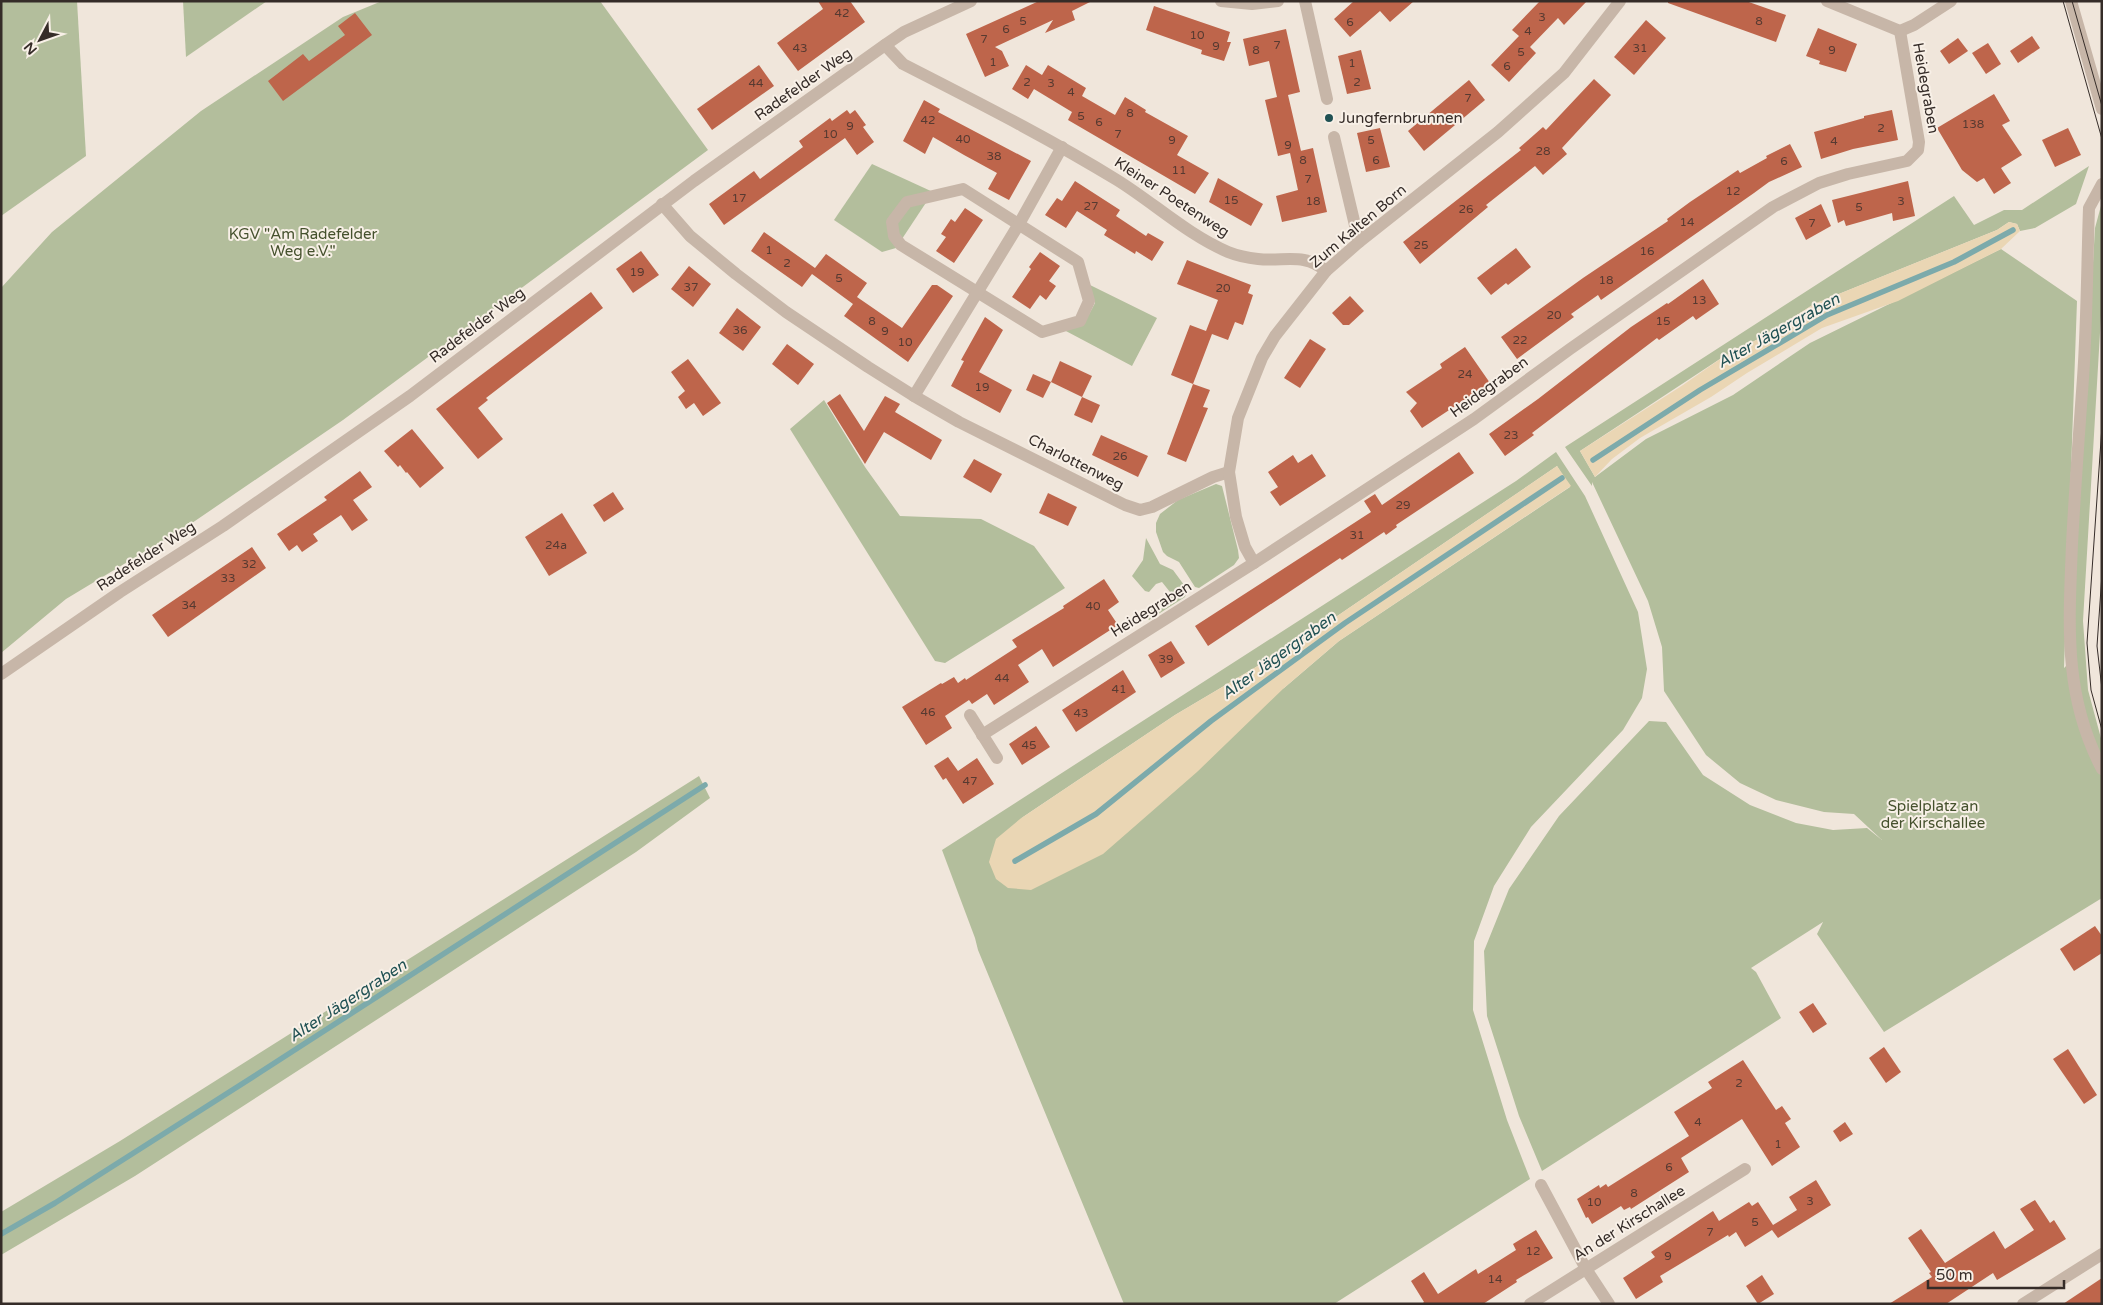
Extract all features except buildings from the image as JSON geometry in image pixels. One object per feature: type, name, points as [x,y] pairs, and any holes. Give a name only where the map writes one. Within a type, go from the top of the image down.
[{"type":"street","name":"Radefelder Weg","points":[[1,674],[113,597],[223,526],[410,396],[662,204],[885,45],[904,32],[971,1]]},
{"type":"street","points":[[1221,1],[1252,4],[1278,1]]},
{"type":"street","points":[[1305,1],[1326,99]]},
{"type":"street","name":"Zum Kalten Born","points":[[1254,562],[1245,546],[1238,524],[1229,472],[1238,418],[1262,358],[1275,336],[1326,271],[1359,242],[1498,132],[1564,73],[1620,1]]},
{"type":"street","points":[[1827,1],[1900,31],[1914,25],[1951,1]]},
{"type":"street","points":[[2070,1],[2102,109]]},
{"type":"street","name":"Heidegraben","points":[[982,735],[1474,419],[1570,349],[1773,207],[1819,183],[1848,174],[1903,162],[1914,156],[1918,150],[1918,142],[1900,31]]},
{"type":"street","name":"Kleiner Poetenweg","points":[[885,45],[903,64],[1062,147],[1119,181],[1192,231],[1228,252],[1259,260],[1300,258],[1316,262],[1326,271]]},
{"type":"street","points":[[1334,137],[1359,242]]},
{"type":"street","points":[[914,396],[978,293],[1062,147]]},
{"type":"street","points":[[2102,184],[2089,208],[2083,371],[2075,480],[2068,629],[2073,680],[2079,709],[2092,751],[2102,769]]},
{"type":"street","points":[[963,189],[1078,262],[1089,301],[1080,321],[1042,332],[978,293],[901,245],[894,236],[892,222],[907,202],[963,189]]},
{"type":"street","name":"Charlottenweg","points":[[662,204],[690,236],[736,274],[786,312],[914,396],[959,422],[1125,505],[1140,510],[1152,507],[1213,477],[1229,472]]},
{"type":"street","points":[[970,715],[997,758]]},
{"type":"street","name":"An der Kirschallee","points":[[1530,1304],[1744,1169]]},
{"type":"street","points":[[1541,1185],[1586,1269],[1608,1304]]},
{"type":"street","points":[[2023,1304],[2102,1254]]},
{"type":"green space","points":[[1,1],[77,1],[86,156],[1,216]]},
{"type":"green space","points":[[183,1],[267,1],[186,57]]},
{"type":"green space","name":"KGV \"Am Radefelder Weg e.V.\"","points":[[382,1],[600,1],[708,150],[343,420],[192,523],[66,599],[1,653],[1,288],[52,232],[201,111],[343,17]]},
{"type":"green space","points":[[872,164],[933,192],[896,248],[882,252],[834,220]]},
{"type":"green space","name":"Spielplatz an der Kirschallee","points":[[2089,166],[2076,204],[2035,228],[2020,231],[2017,224],[2009,222],[1997,230],[1814,304],[1766,335],[1723,357],[1580,451],[1595,477],[1646,439],[1733,395],[1810,343],[2001,249],[2077,301],[2064,668],[2067,665],[2089,752],[2102,777],[2102,898],[1884,1032],[1817,934],[1823,922],[1751,968],[1756,972],[1781,1018],[1542,1171],[1519,1116],[1487,1016],[1484,951],[1509,889],[1559,816],[1649,721],[1666,722],[1703,775],[1750,805],[1796,823],[1833,830],[1867,828],[1882,840],[1854,814],[1824,812],[1776,800],[1740,783],[1706,755],[1664,691],[1662,647],[1648,601],[1592,482],[1592,486],[1565,447],[1954,196],[1974,225],[2004,210],[2022,210]]},
{"type":"green space","points":[[2102,202],[2102,299],[2083,621],[2088,690],[2102,742],[2102,759],[2082,708],[2072,628],[2095,228]]},
{"type":"green space","points":[[1090,285],[1157,318],[1132,366],[1064,330],[1084,324],[1095,303]]},
{"type":"green space","points":[[824,400],[865,467],[900,516],[981,519],[1034,546],[1065,588],[945,663],[935,661],[790,429]]},
{"type":"green space","points":[[1556,452],[1585,496],[1638,612],[1647,669],[1642,698],[1623,730],[1531,827],[1494,886],[1474,941],[1473,1010],[1507,1120],[1530,1179],[1334,1304],[1124,1304],[978,950],[942,850],[1516,481]],"holes":[[[1557,466],[1570,487],[1339,641],[1284,688],[1020,819],[1175,715],[1305,638]]]},
{"type":"green space","points":[[1216,484],[1222,486],[1239,558],[1234,565],[1199,588],[1195,587],[1179,562],[1163,552],[1156,532],[1156,523],[1160,514],[1178,500]]},
{"type":"green space","points":[[1146,538],[1160,564],[1173,570],[1187,589],[1185,597],[1149,620],[1144,614],[1161,604],[1170,592],[1162,582],[1156,584],[1149,592],[1145,591],[1132,576],[1143,560]]},
{"type":"green space","points":[[699,776],[710,798],[636,852],[135,1176],[1,1255],[1,1212],[120,1141]]},
{"type":"sand","points":[[2009,222],[2017,224],[2020,231],[2001,249],[1898,301],[1822,328],[1711,397],[1640,438],[1612,459],[1595,477],[1580,451],[1723,357],[1766,335],[1814,304],[1997,230]]},
{"type":"sand","points":[[1557,466],[1571,486],[1339,641],[1284,688],[1197,772],[1103,854],[1031,890],[1008,888],[996,879],[989,862],[996,839],[1020,819],[1175,715],[1305,638]]},
{"type":"waterway","name":"Alter Jägergraben","points":[[1593,460],[1700,390],[1827,315],[1954,262],[2013,230]]},
{"type":"waterway","name":"Alter Jägergraben","points":[[1015,861],[1096,814],[1211,721],[1345,623],[1562,478]]},
{"type":"waterway","name":"Alter Jägergraben","points":[[1,1234],[55,1203],[259,1073],[705,785]]},
{"type":"tram line","points":[[2063,1],[2102,139]]},
{"type":"tram line","points":[[2072,1],[2102,106]]},
{"type":"tram line","points":[[2102,426],[2087,643],[2091,690],[2102,730]]},
{"type":"tram line","points":[[2102,574],[2097,646],[2102,689]]},
{"type":"place","name":"Jungfernbrunnen","points":[[1329,118]]}]
